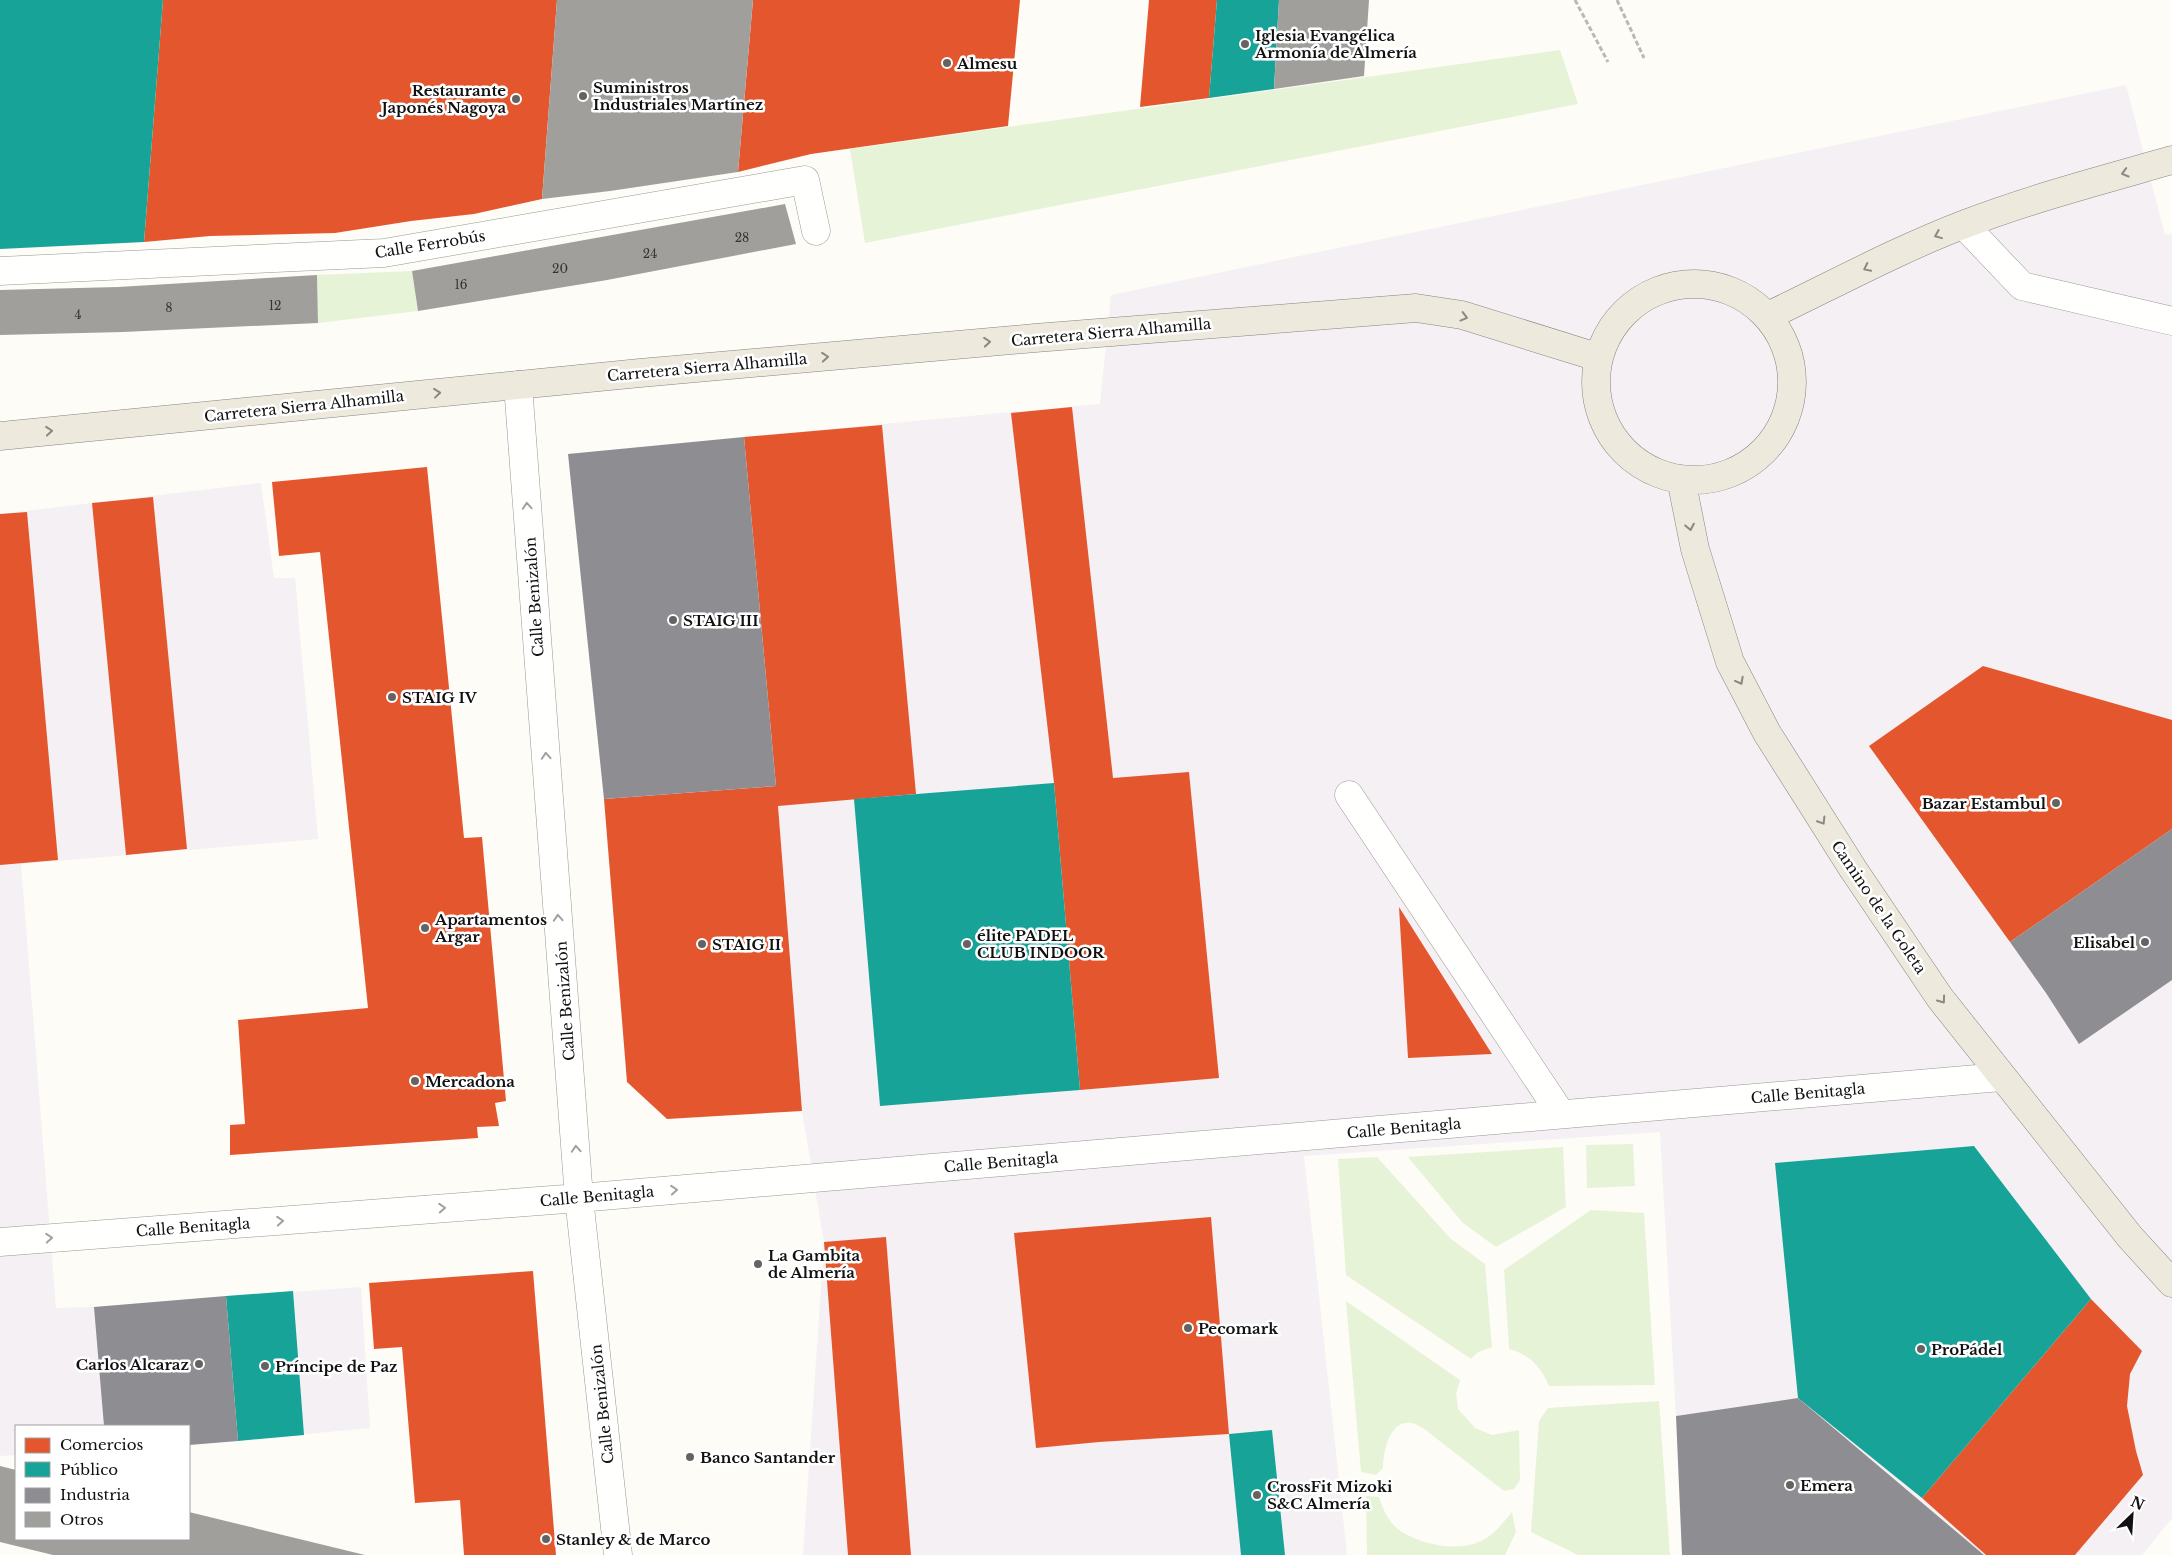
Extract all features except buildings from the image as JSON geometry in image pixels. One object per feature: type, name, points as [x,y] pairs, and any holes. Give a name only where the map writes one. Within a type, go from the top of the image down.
[{"type":"main road","points":[[1768,316],[1911,247],[1964,225],[2043,196],[2172,160]]},
{"type":"main road","points":[[1706,283],[1729,290],[1743,297],[1768,316],[1782,336],[1790,359],[1793,382],[1790,406],[1781,428],[1762,452],[1750,463],[1728,474],[1705,480],[1681,479],[1658,474],[1637,462],[1619,447],[1606,427],[1597,405],[1594,381],[1598,357],[1606,335],[1620,315],[1638,300],[1659,289],[1682,284],[1706,283]]},
{"type":"main road","name":"Carretera Sierra Alhamilla","points":[[0,436],[518,385],[1035,338],[1416,308],[1462,315],[1598,357]]},
{"type":"main road","name":"Camino de la Goleta","points":[[1681,479],[1694,549],[1730,662],[1767,733],[1869,893],[1940,998],[2130,1237],[2172,1283]]},
{"type":"street","name":"Calle Ferrobús","points":[[0,272],[384,253],[805,180],[816,231]]},
{"type":"street","points":[[1964,225],[2022,286],[2172,321]]},
{"type":"street","name":"Calle Benizalón","points":[[518,385],[580,1198],[618,1555]]},
{"type":"street","points":[[1349,795],[1561,1114]]},
{"type":"street","name":"Calle Benitagla","points":[[0,1242],[580,1198],[2001,1077]]},
{"type":"path","points":[[1575,0],[1608,62]]},
{"type":"path","points":[[1617,0],[1644,58]]},
{"type":"shaded area","points":[[2126,85],[2165,235],[2172,234],[2172,1518],[2142,1555],[1984,1555],[1798,1398],[1676,1416],[1660,1132],[1304,1156],[1347,1555],[803,1555],[824,1242],[802,1111],[778,806],[744,437],[1100,404],[1111,295]]},
{"type":"shaded area","points":[[261,483],[274,578],[295,578],[318,839],[21,864],[56,1308],[94,1307],[361,1287],[370,1428],[190,1445],[190,1425],[15,1425],[15,1455],[0,1456],[0,514]]},
{"type":"green space","points":[[1560,50],[1578,104],[865,243],[850,149]]},
{"type":"green space","points":[[412,271],[418,311],[318,323],[317,275]]},
{"type":"green space","points":[[1633,1144],[1635,1186],[1587,1188],[1586,1145]]},
{"type":"green space","points":[[1563,1147],[1566,1207],[1496,1247],[1463,1223],[1408,1157]]},
{"type":"green space","points":[[1377,1157],[1451,1239],[1485,1264],[1492,1347],[1478,1352],[1471,1359],[1346,1275],[1338,1159]]},
{"type":"green space","points":[[1591,1210],[1644,1213],[1655,1385],[1549,1386],[1534,1362],[1523,1354],[1509,1349],[1504,1270]]},
{"type":"green space","points":[[1346,1301],[1460,1380],[1456,1394],[1458,1409],[1475,1428],[1492,1435],[1519,1430],[1520,1480],[1514,1489],[1504,1491],[1423,1428],[1412,1423],[1404,1423],[1393,1432],[1386,1446],[1383,1468],[1376,1475],[1361,1472]]},
{"type":"green space","points":[[1659,1401],[1670,1555],[1578,1555],[1531,1532],[1539,1421],[1548,1408]]},
{"type":"green space","points":[[1366,1496],[1379,1497],[1388,1517],[1402,1532],[1410,1537],[1430,1543],[1462,1546],[1481,1541],[1494,1532],[1512,1512],[1516,1532],[1505,1555],[1367,1555]]},
{"type":"place","name":"Iglesia Evangélica Armonía de Almería","points":[[1245,44]]},
{"type":"place","name":"Almesu","points":[[947,63]]},
{"type":"place","name":"Suministros Industriales Martínez","points":[[583,96]]},
{"type":"place","name":"Restaurante Japonés Nagoya","points":[[516,99]]},
{"type":"place","name":"STAIG III","points":[[673,620]]},
{"type":"place","name":"STAIG IV","points":[[392,697]]},
{"type":"place","name":"Bazar Estambul","points":[[2056,803]]},
{"type":"place","name":"Apartamentos Argar","points":[[425,928]]},
{"type":"place","name":"Elisabel","points":[[2145,942]]},
{"type":"place","name":"STAIG II","points":[[702,944]]},
{"type":"place","name":"élite PADEL CLUB INDOOR","points":[[967,944]]},
{"type":"place","name":"Mercadona","points":[[415,1081]]},
{"type":"place","name":"La Gambita de Almería","points":[[758,1264]]},
{"type":"place","name":"Pecomark","points":[[1188,1328]]},
{"type":"place","name":"ProPádel","points":[[1921,1349]]},
{"type":"place","name":"Carlos Alcaraz","points":[[199,1364]]},
{"type":"place","name":"Príncipe de Paz","points":[[265,1366]]},
{"type":"place","name":"Banco Santander","points":[[690,1457]]},
{"type":"place","name":"Emera","points":[[1790,1485]]},
{"type":"place","name":"CrossFit Mizoki S&C Almería","points":[[1257,1495]]},
{"type":"place","name":"Stanley & de Marco","points":[[546,1539]]}]
